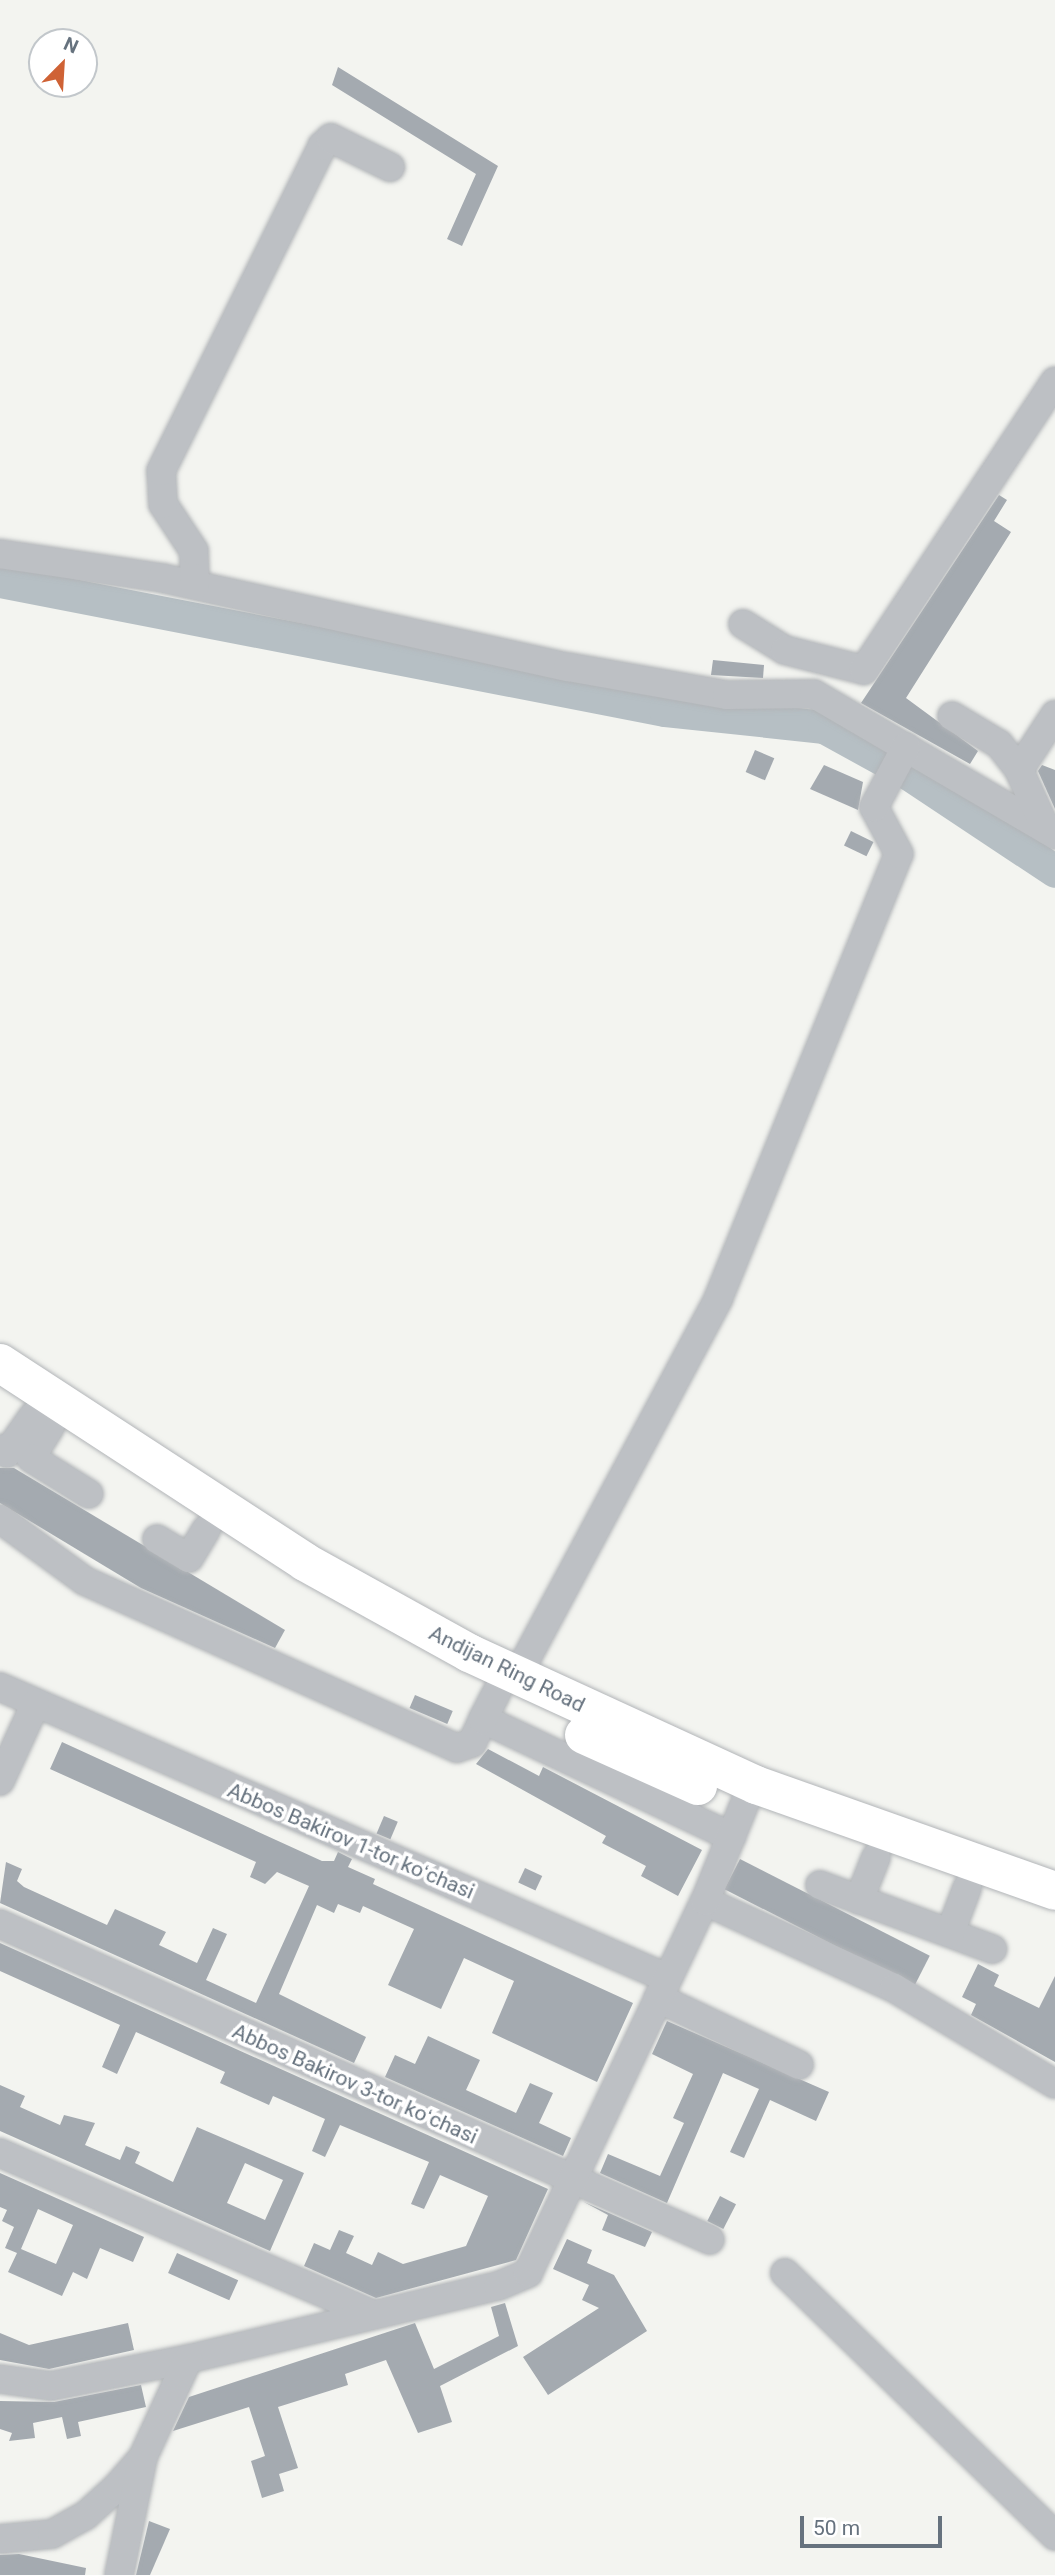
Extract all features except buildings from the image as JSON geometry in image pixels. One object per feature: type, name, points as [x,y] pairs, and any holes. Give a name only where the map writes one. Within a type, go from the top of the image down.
[{"type":"highway","name":"Andijan Ring Road","points":[[0,1363],[305,1562],[499,1696],[1055,1892]]},
{"type":"highway","name":"Andijan Ring Road","points":[[0,1394],[206,1530],[499,1696],[737,1821],[876,1857],[1055,1919]]},
{"type":"street","points":[[195,585],[194,551],[163,504],[161,471],[322,146],[331,138],[390,167]]},
{"type":"street","points":[[743,624],[785,649],[864,670],[1055,381]]},
{"type":"street","points":[[0,554],[195,585],[568,667],[727,695],[814,694],[900,759],[1050,832]]},
{"type":"street","points":[[1019,770],[1055,715]]},
{"type":"street","points":[[952,716],[999,744],[1019,770],[1050,832]]},
{"type":"street","points":[[0,1519],[85,1581],[457,1748],[472,1743],[718,1299],[899,853],[874,807],[900,759]]},
{"type":"street","points":[[0,1449],[7,1454],[41,1421]]},
{"type":"street","points":[[41,1421],[31,1458],[89,1494]]},
{"type":"street","points":[[157,1539],[189,1558],[206,1530]]},
{"type":"street","name":"Abbos Bakirov 1-tor koʻchasi","points":[[0,1687],[663,1988],[799,2065]]},
{"type":"street","points":[[0,1781],[35,1705]]},
{"type":"street","points":[[0,2379],[51,2386],[188,2359],[368,2312],[498,2286],[528,2273],[705,1901],[737,1821]]},
{"type":"street","points":[[859,1900],[876,1857]]},
{"type":"street","points":[[820,1885],[992,1949]]},
{"type":"street","points":[[950,1933],[967,1888]]},
{"type":"street","points":[[705,1901],[894,1988],[1055,2084]]},
{"type":"street","name":"Abbos Bakirov 3-tor koʻchasi","points":[[0,1924],[573,2182],[587,2182],[710,2240]]},
{"type":"street","points":[[0,2153],[368,2312]]},
{"type":"street","points":[[785,2273],[1055,2536]]},
{"type":"street","points":[[119,2575],[143,2457],[188,2359]]},
{"type":"street","points":[[0,2539],[52,2533],[85,2516],[143,2457]]},
{"type":"waterway","points":[[0,581],[665,710],[824,727],[909,774],[1055,871]]}]
